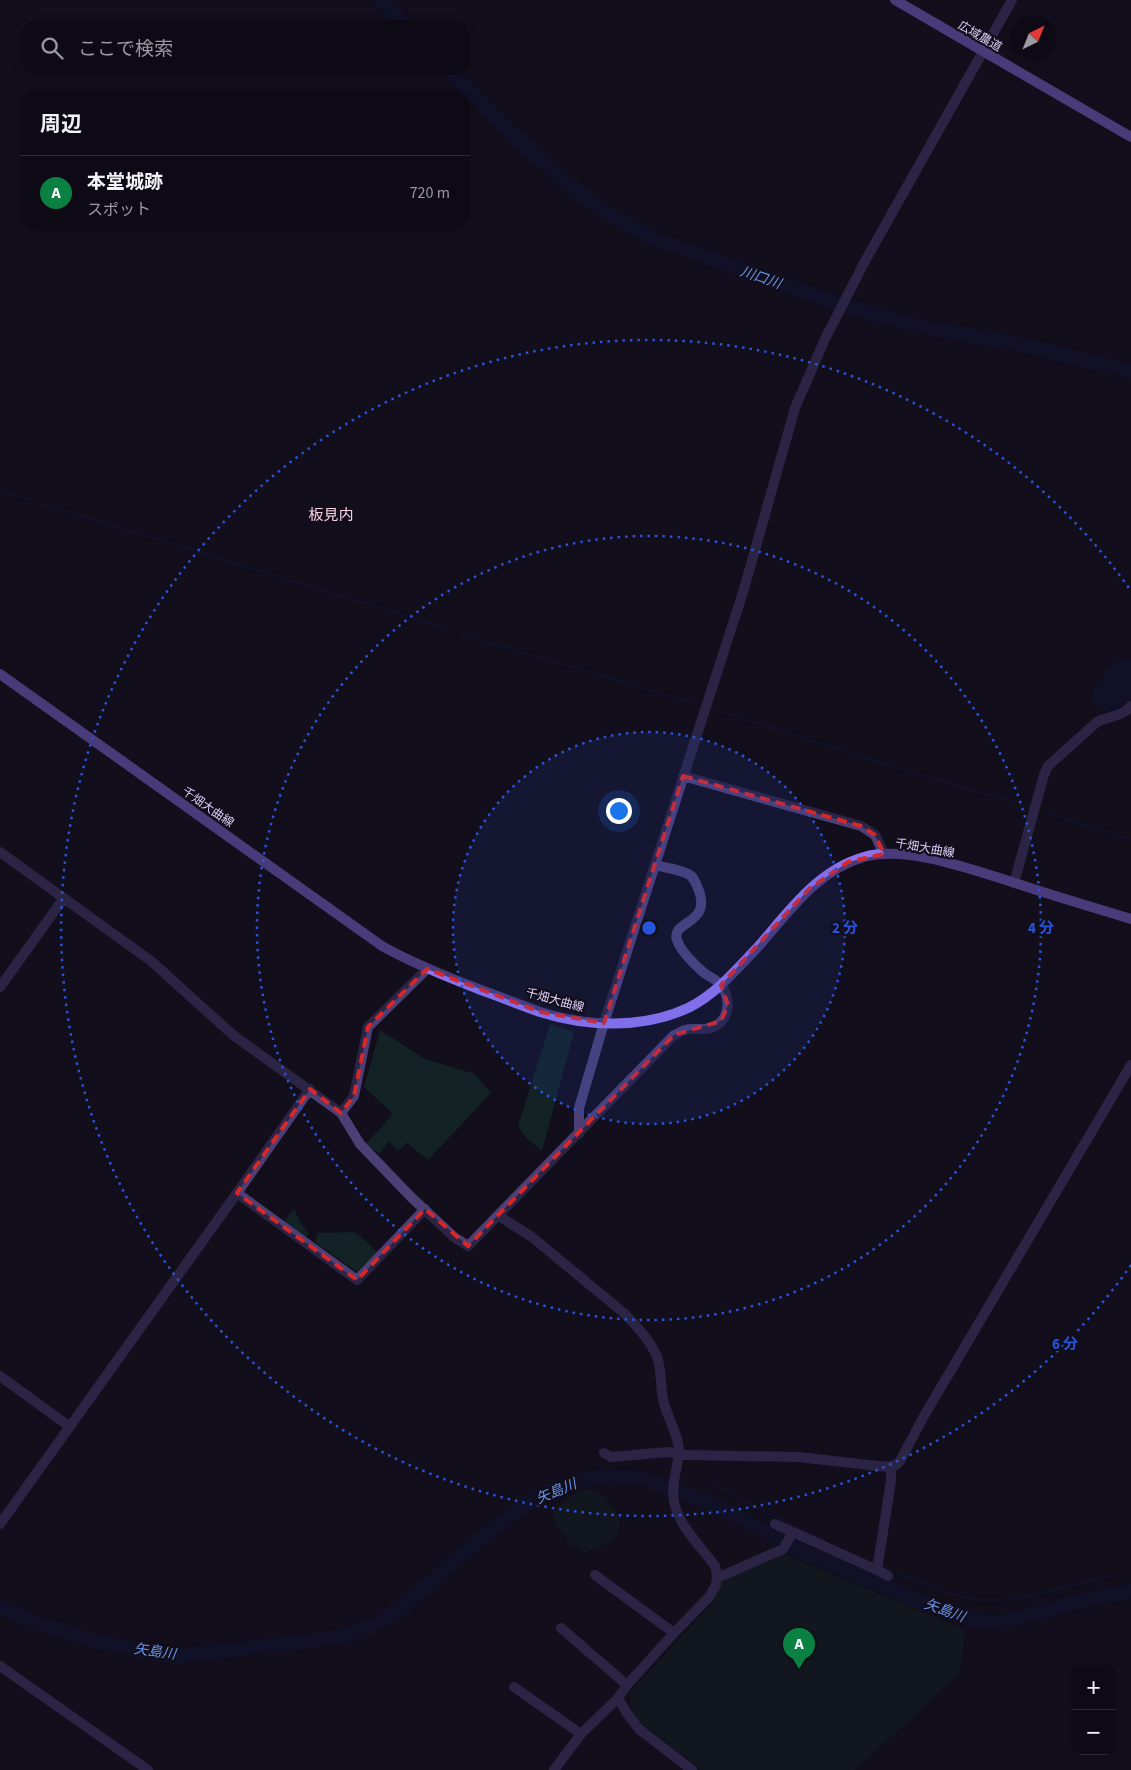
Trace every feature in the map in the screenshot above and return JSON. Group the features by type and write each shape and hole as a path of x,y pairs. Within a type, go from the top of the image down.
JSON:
{"main road":[{"name":"広域農道","path":"894,0 1131,137"},
{"name":"千畑大曲線","path":"0,674 382,946 427,969 541,1012 575,1020 604,1023 642,1021 675,1014 704,998 721,985 797,901 821,879 848,862 863,857 884,854 932,859 979,871 1131,919"}],"street":[{"path":"579,1134 579,1108 604,1023 744,589 795,408 825,339 865,261 1012,0"},
{"path":"1014,883 1048,766 1098,722 1120,715 1131,706"},
{"path":"683,776 861,826 875,835 884,854"},
{"path":"0,852 151,961 233,1035 341,1113 360,1144 412,1198 454,1237 468,1246 674,1035 686,1029 711,1028 721,1022 727,1014 728,1005 721,985 684,953 676,938 681,927 698,914 702,908 702,896 694,879 689,874 654,865"},
{"path":"0,987 64,898"},
{"path":"341,1113 354,1096 368,1027 427,969"},
{"path":"604,1453 611,1457 667,1452 702,1456 798,1458 887,1467 896,1465 1131,1065"},
{"path":"0,1524 238,1194 310,1089"},
{"path":"238,1194 357,1280 425,1210"},
{"path":"499,1216 532,1237 625,1314 637,1327 657,1357 663,1399 679,1453 673,1479 673,1494 680,1520 715,1566 716,1585 709,1597 627,1685 618,1698 581,1734 554,1770"},
{"path":"0,1376 70,1427"},
{"path":"877,1570 892,1481 891,1466"},
{"path":"775,1524 888,1576"},
{"path":"716,1578 786,1547 792,1532"},
{"path":"595,1575 674,1633"},
{"path":"561,1628 627,1685"},
{"path":"0,1666 148,1770"},
{"path":"514,1688 581,1734"},
{"path":"618,1698 639,1729 692,1770"}],"highlighted area":[{"path":"683,776 861,826 875,835 884,854 848,862 809,889 721,985 728,1005 721,1021 674,1035 468,1246 425,1209 357,1280 237,1193 310,1089 341,1113 354,1096 368,1027 427,969 541,1012 604,1023"}],"shaded area":[{"path":"550,1024 574,1032 542,1151 526,1138 518,1126"},
{"path":"380,1030 425,1059 475,1074 491,1093 428,1160 407,1143 398,1151 389,1141 379,1154 366,1144 393,1114 364,1087"},
{"path":"294,1209 303,1227 309,1233 306,1238 284,1221"},
{"path":"353,1232 377,1252 357,1272 315,1242 318,1233"},
{"path":"589,1489 605,1497 620,1518 619,1529 613,1540 596,1549 585,1552 572,1545 554,1523 554,1511 568,1497"},
{"path":"784,1554 965,1630 960,1673 855,1770 702,1770 632,1716 630,1692 710,1606 724,1578"}],"water":[{"path":"1116,659 1131,660 1131,700 1120,712 1110,712 1091,702 1093,691"}],"waterway":[{"name":"川口川","path":"380,0 400,20"},
{"name":"川口川","path":"454,75 469,90"},
{"name":"川口川","path":"470,91 563,180 603,210 652,238 848,307 918,326 1019,344 1131,371"},
{"path":"0,491 31,500"},
{"path":"43,504 449,629"},
{"path":"461,634 696,704"},
{"path":"709,708 1031,808"},
{"path":"1046,812 1131,839"},
{"name":"矢島川","path":"0,1607 40,1624 95,1641 172,1657 341,1637 378,1623 403,1606 472,1546 521,1507 546,1492 568,1484 601,1477 645,1479 709,1502 807,1553 929,1605 976,1621 995,1624 1080,1601 1131,1591"},
{"path":"709,1502 709,1494 714,1482 751,1505 827,1542"},
{"path":"884,1568 952,1594 979,1600 1025,1597 1114,1575"}],"place":[{"name":"本堂城跡","path":"799,1669"}],"district":[{"name":"板見内","path":"331,515"}]}
